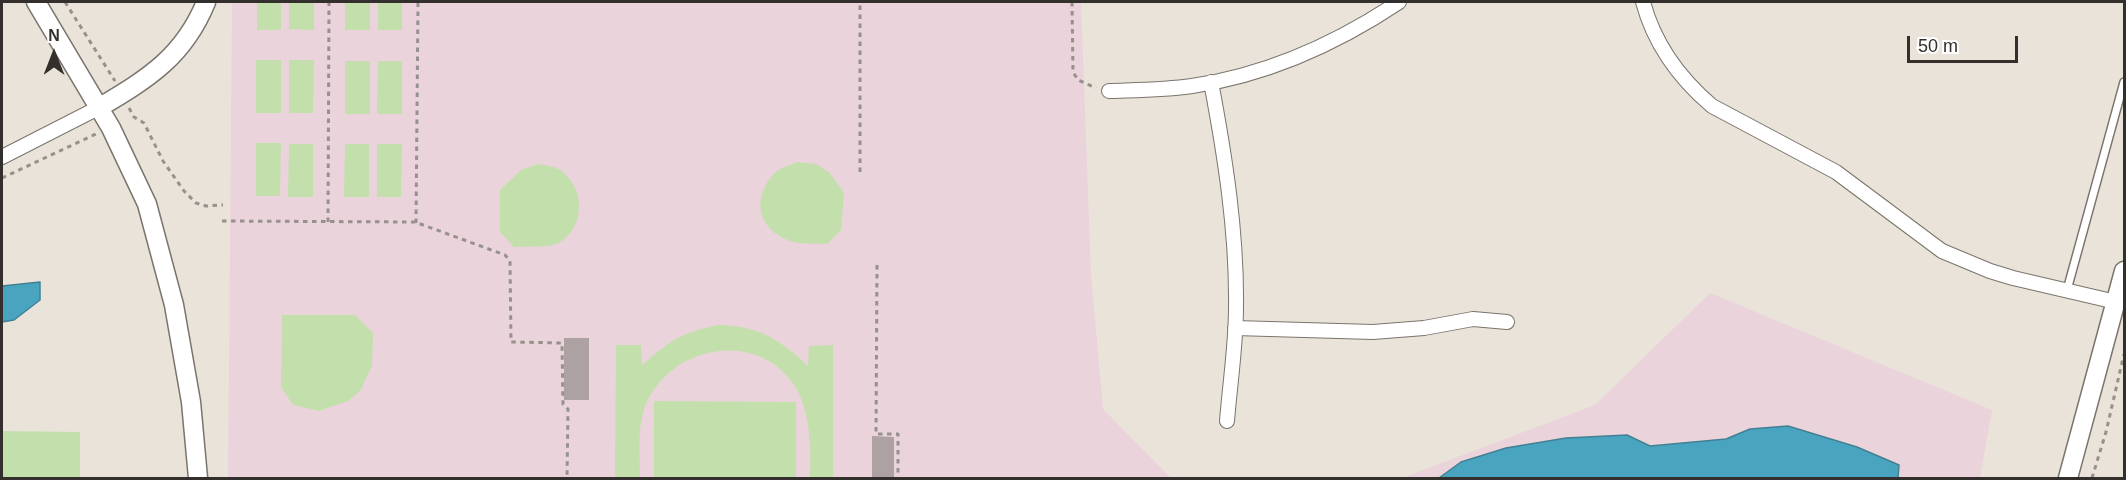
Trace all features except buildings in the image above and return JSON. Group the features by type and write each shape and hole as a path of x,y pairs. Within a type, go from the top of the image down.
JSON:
{"street":[{"path":"36,2 100,107 147,204 174,305 191,402 198,478"},
{"path":"2,157 100,107 158,69 176,52 194,29 207,2"},
{"path":"1109,91 1168,89 1211,82 1266,68 1324,45 1399,2"},
{"path":"1642,2 1654,34 1666,55 1695,92 1712,106 1836,172 1942,251 1990,271 2116,302"},
{"path":"1211,82 1220,128 1232,227 1236,284 1235,328 1227,422"},
{"path":"2068,478 2124,271"},
{"path":"1235,328 1373,332 1424,328 1473,319 1507,322"}],"lane":[{"path":"2067,290 2124,82"}],"path":[{"path":"64,2 123,94 134,117 144,123 163,161 184,191 196,203 206,206 223,205"},
{"path":"328,222 329,2"},
{"path":"416,223 418,2"},
{"path":"860,2 860,172"},
{"path":"1072,2 1073,72 1078,80 1109,91"},
{"path":"2,178 134,117"},
{"path":"222,221 416,223 505,255 510,261 511,342 562,343 563,404 568,409 567,478"},
{"path":"877,265 876,434 898,434 898,478"},
{"path":"2092,478 2106,432 2124,354"}],"shaded area":[{"path":"232,2 1081,2 1091,274 1103,409 1171,478 228,478"},
{"path":"1710,293 1992,410 1980,478 1402,478 1595,405"}],"green space":[{"path":"257,2 281,2 281,30 257,30"},
{"path":"289,2 314,2 314,30 289,29"},
{"path":"345,2 370,2 370,30 345,30"},
{"path":"378,2 402,2 402,30 378,30"},
{"path":"256,60 281,60 281,113 256,113"},
{"path":"289,60 314,60 313,113 289,113"},
{"path":"345,61 370,61 370,114 345,114"},
{"path":"378,61 402,61 402,114 377,114"},
{"path":"256,143 281,143 280,196 256,196"},
{"path":"289,144 313,144 313,197 288,197"},
{"path":"345,144 369,144 369,197 344,197"},
{"path":"377,144 402,144 401,197 377,197"},
{"path":"797,162 816,164 829,172 844,193 841,230 827,244 790,241 770,229 764,220 760,201 768,181 778,170"},
{"path":"538,164 558,169 569,178 578,197 577,219 566,238 556,244 514,247 500,232 500,190 521,170"},
{"path":"282,315 355,315 373,333 372,366 360,391 348,401 319,411 293,405 281,387"},
{"path":"719,325 746,328 768,336 778,341 808,366 809,346 833,345 833,478 810,478 810,442 807,419 794,385 778,367 758,356 736,351 714,352 693,358 673,369 657,386 642,414 640,478 615,478 616,345 641,345 642,365 685,334"},
{"path":"654,401 796,402 796,478 654,478"},
{"path":"2,431 80,432 80,478 2,478"}],"water":[{"path":"40,282 40,300 14,320 2,322 2,286"},
{"path":"1788,426 1857,447 1899,465 1898,478 1439,478 1461,462 1506,448 1566,438 1627,435 1650,446 1726,439 1750,429"}]}
